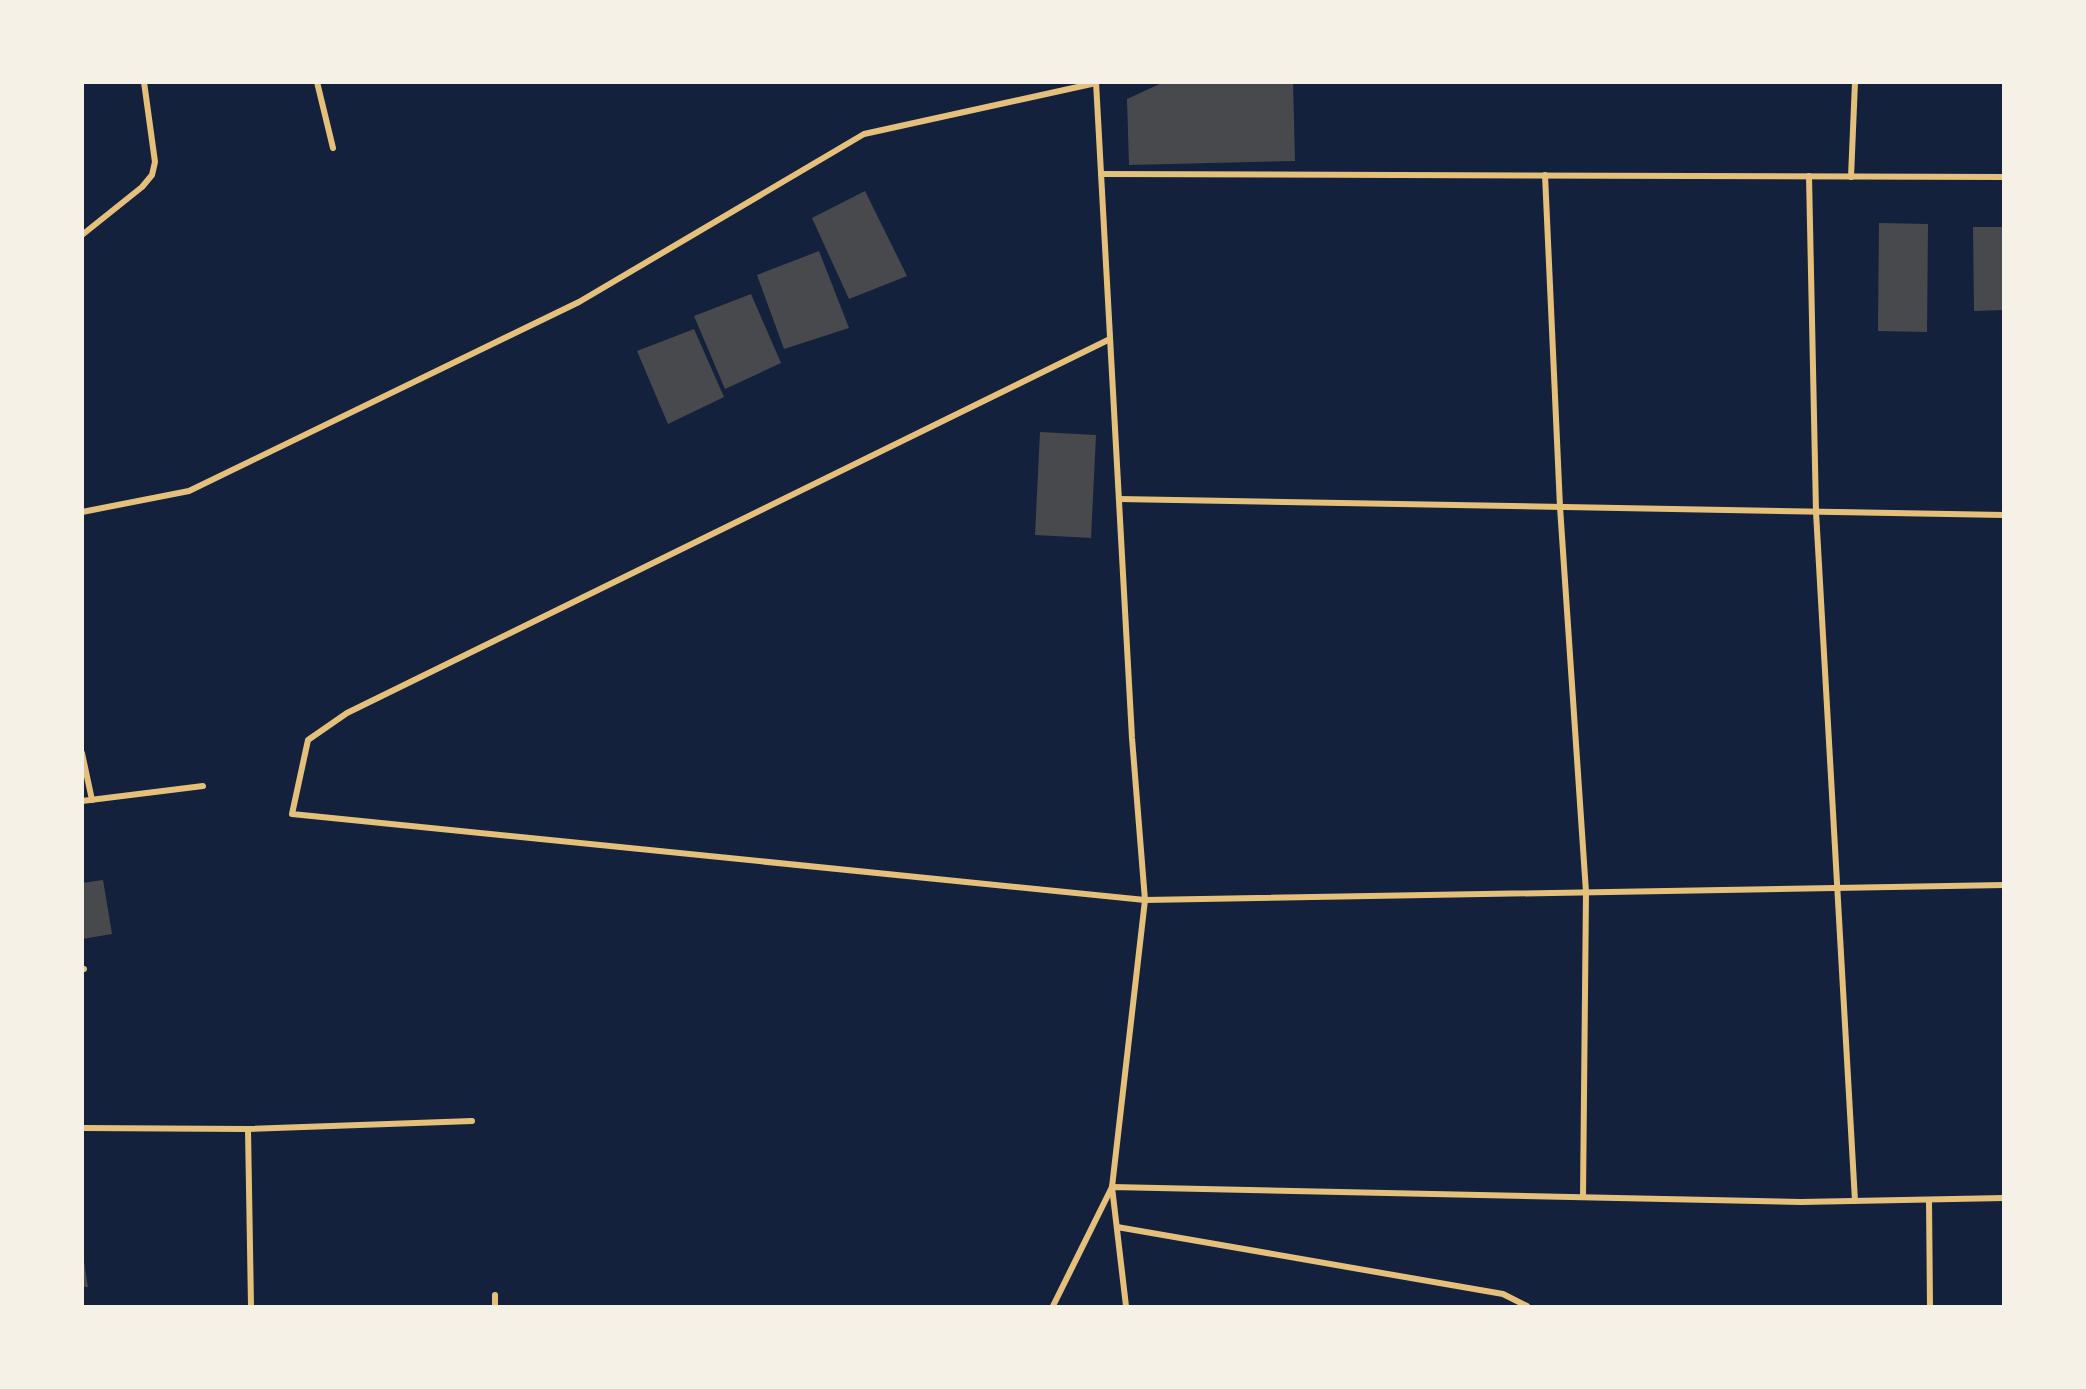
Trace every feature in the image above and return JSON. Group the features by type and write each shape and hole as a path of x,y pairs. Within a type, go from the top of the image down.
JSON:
{"street":[{"path":"82,235 142,187 152,175 155,162 144,82"},
{"path":"317,82 333,148"},
{"path":"1851,177 1855,82"},
{"path":"82,512 189,491 200,486 579,302 864,134 1096,83 1132,738 1145,900 1112,1187 1126,1306"},
{"path":"1101,174 2004,177"},
{"path":"1545,175 1560,507 1586,892 1583,1197"},
{"path":"1809,176 1816,512 1855,1201"},
{"path":"1110,339 347,713 308,740 292,814 1145,900 2004,885"},
{"path":"1119,499 2004,515"},
{"path":"82,753 92,800"},
{"path":"82,801 203,786"},
{"path":"82,1128 248,1129 472,1121"},
{"path":"248,1129 251,1306"},
{"path":"1112,1187 1790,1202 2004,1198"},
{"path":"1053,1306 1112,1187"},
{"path":"1929,1200 1930,1306"},
{"path":"1117,1227 1503,1294 1527,1306"},
{"path":"495,1295 495,1306"}],"building":[{"path":"1164,82 1293,82 1295,161 1129,165 1127,99"},
{"path":"865,191 907,276 849,299 812,218"},
{"path":"1879,223 1928,224 1927,332 1878,331"},
{"path":"1973,227 2004,227 2004,310 1974,311"},
{"path":"819,251 849,328 784,349 757,275"},
{"path":"751,294 781,363 725,389 694,316"},
{"path":"694,329 724,397 668,424 637,351"},
{"path":"1040,432 1096,435 1091,538 1035,535"},
{"path":"103,880 112,934 82,939 82,883"},
{"path":"82,1249 88,1287 82,1287"}]}
